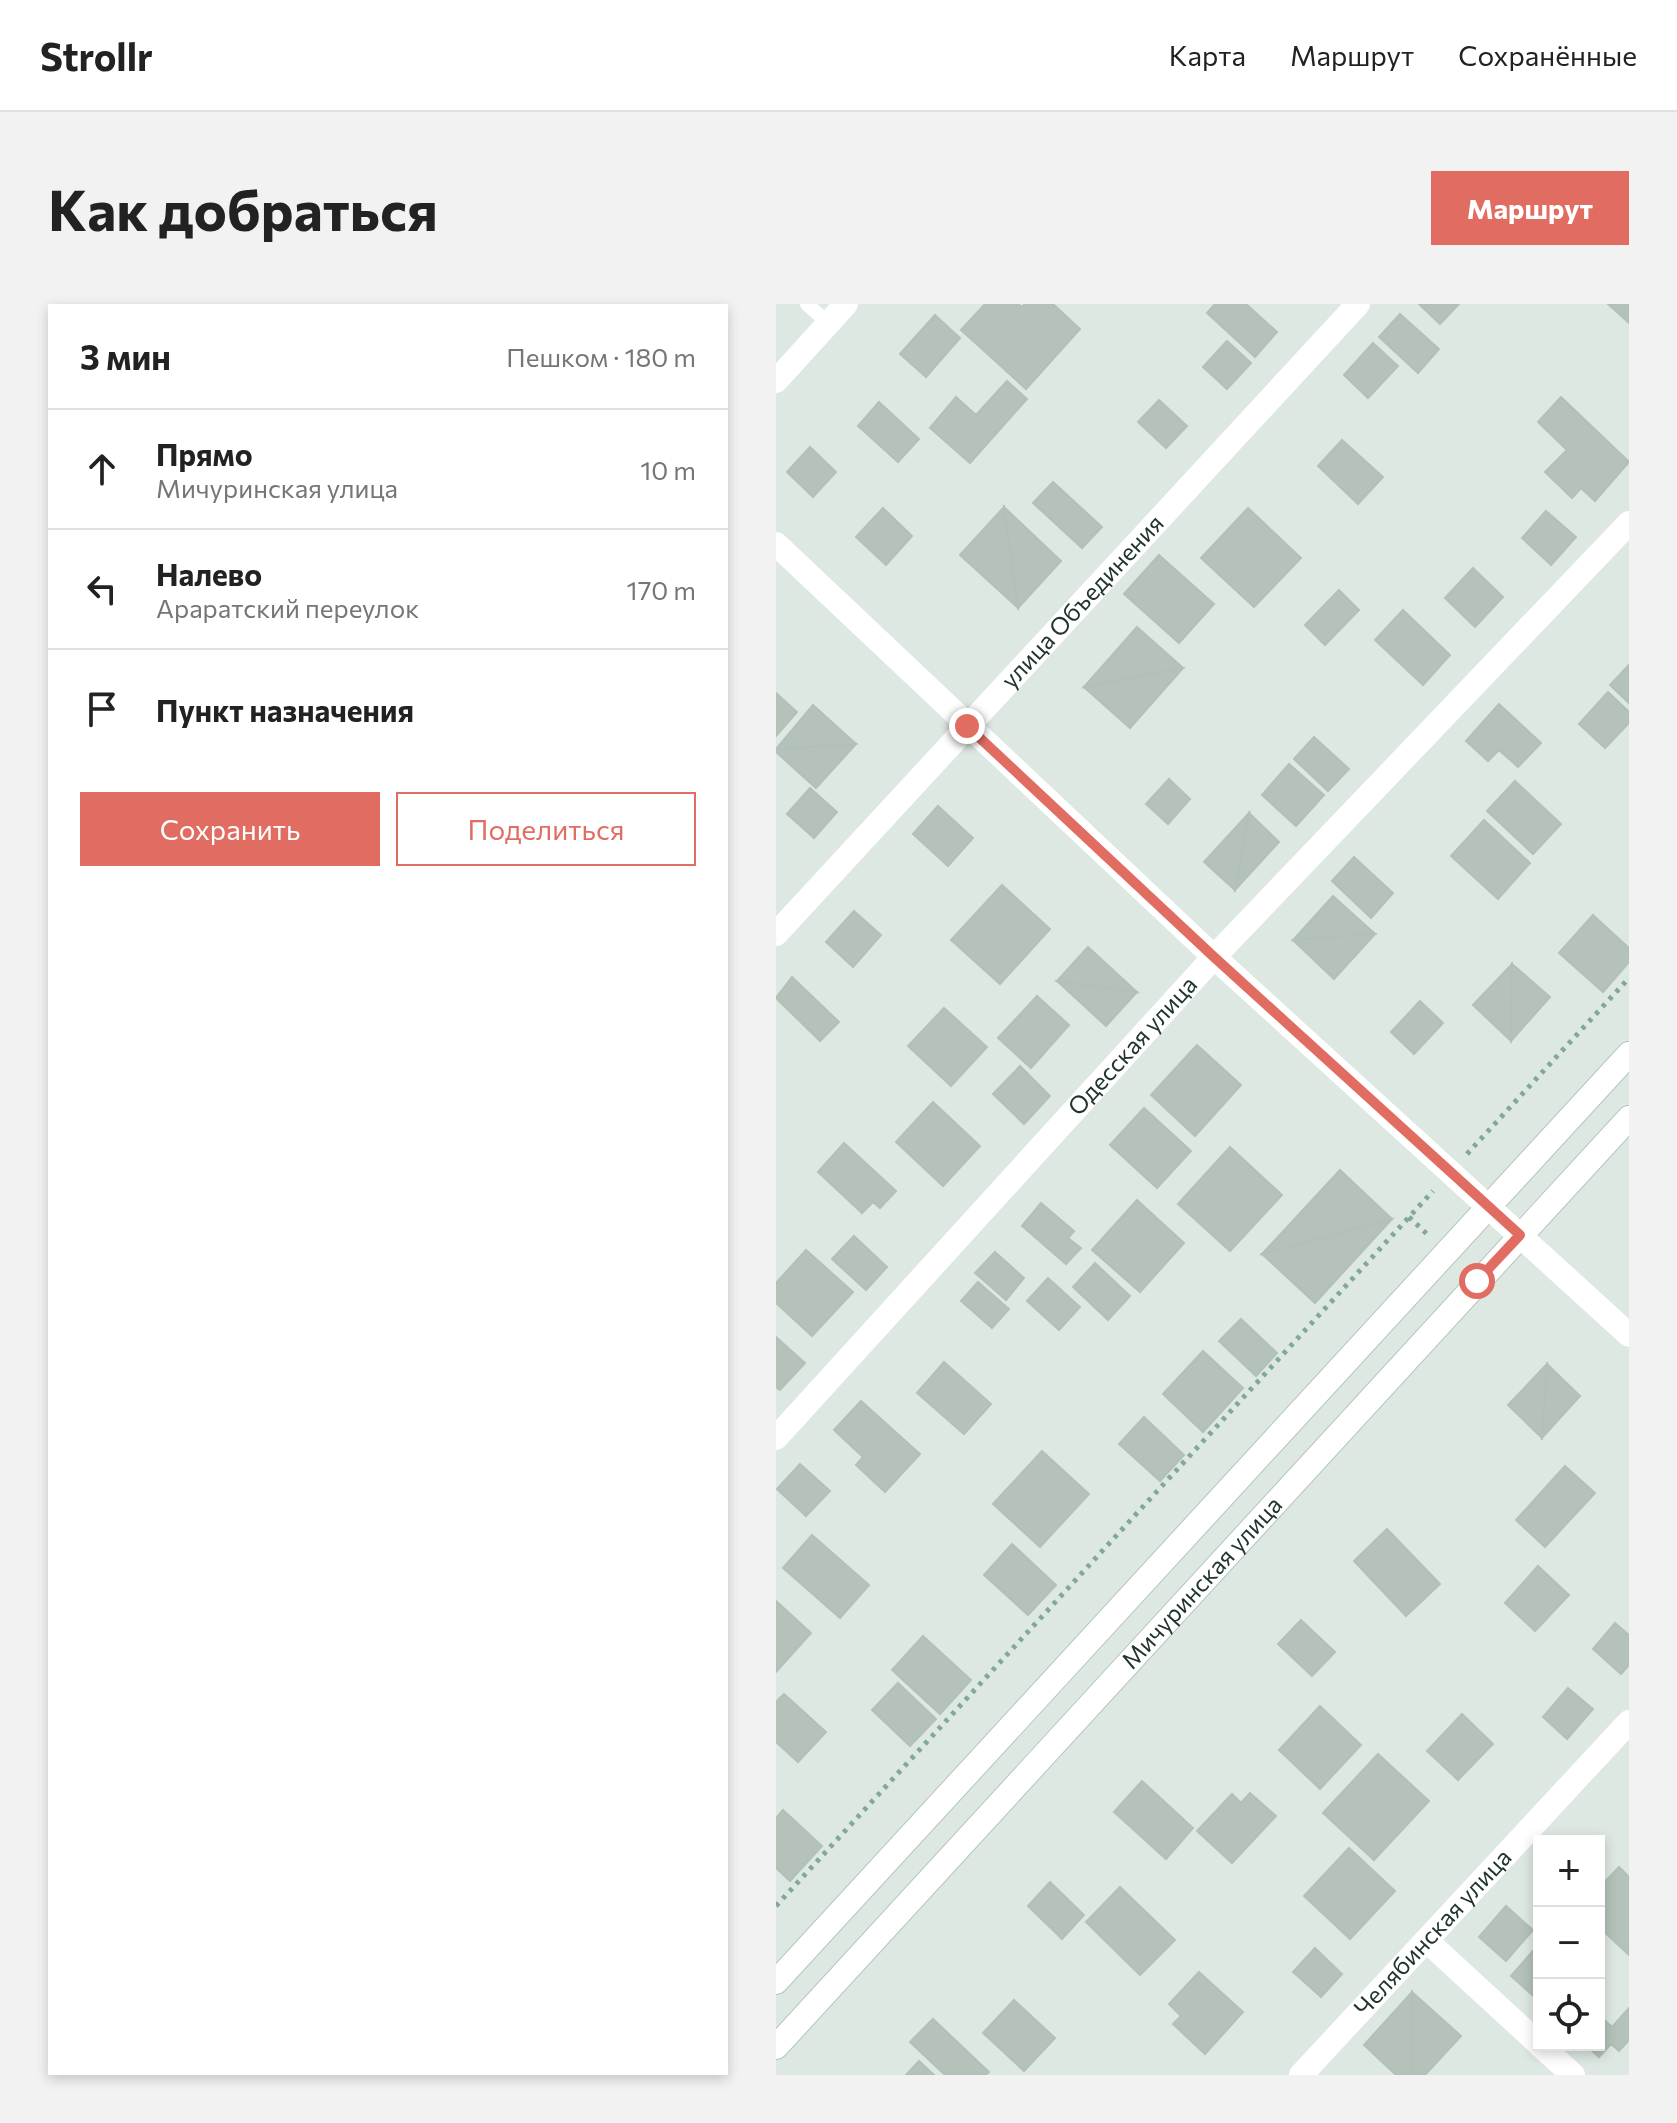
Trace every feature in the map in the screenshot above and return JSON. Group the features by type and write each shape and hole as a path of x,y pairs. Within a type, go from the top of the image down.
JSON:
{"street":[{"path":"776,381 846,304"},
{"name":"улица Объединения","path":"776,934 1358,304"},
{"name":"Одесская улица","path":"776,1438 1214,957 1629,523"},
{"path":"776,544 1214,957 1629,1335"},
{"name":"Мичуринская улица","path":"776,1982 1629,1054"},
{"name":"Мичуринская улица","path":"776,2047 1629,1118"},
{"name":"Челябинская улица","path":"1301,2075 1629,1722"},
{"path":"1427,1941 1533,2038"},
{"path":"1547,2051 1573,2075"}],"lane":[{"path":"807,304 828,323"}],"path":[{"path":"776,1906 1629,978"}],"building":[{"path":"985,304 1018,304 1022,307 1025,304 1053,304 1080,329 1026,389 961,330"},
{"path":"1215,304 1246,304 1277,332 1255,357 1207,313"},
{"path":"1419,304 1459,304 1440,324"},
{"path":"1608,304 1629,304 1629,323"},
{"path":"1400,314 1439,349 1418,373 1379,337"},
{"path":"935,315 960,338 926,377 900,354"},
{"path":"1227,341 1251,363 1227,389 1203,367"},
{"path":"1373,343 1398,366 1368,398 1344,375"},
{"path":"1007,381 1027,399 970,463 930,428 956,397 976,415"},
{"path":"1561,397 1629,462 1595,501 1581,488 1572,498 1545,472 1567,450 1538,422"},
{"path":"1159,400 1187,426 1166,448 1138,422"},
{"path":"879,402 919,439 898,462 858,426"},
{"path":"1342,440 1383,477 1358,504 1318,466"},
{"path":"810,447 836,472 813,497 787,472"},
{"path":"1053,482 1102,527 1082,548 1033,503"},
{"path":"1004,507 1061,561 1018,608"},
{"path":"1004,507 1018,608 960,555"},
{"path":"883,508 912,536 886,565 856,537"},
{"path":"1248,508 1301,558 1254,607 1201,558"},
{"path":"1546,511 1576,537 1551,565 1522,538"},
{"path":"1159,555 1214,604 1179,643 1124,594"},
{"path":"1473,568 1503,597 1475,627 1445,598"},
{"path":"1339,590 1359,610 1325,645 1305,625"},
{"path":"1403,610 1450,655 1423,685 1375,640"},
{"path":"1137,627 1183,668 1084,687"},
{"path":"1629,665 1629,703 1610,685"},
{"path":"1183,668 1130,728 1084,687"},
{"path":"1608,692 1629,712 1629,723 1605,748 1579,724"},
{"path":"776,693 797,712 776,736"},
{"path":"1499,704 1541,743 1518,767 1499,750 1488,761 1466,741"},
{"path":"813,705 856,744 776,749"},
{"path":"1314,737 1349,769 1328,791 1294,759"},
{"path":"856,744 816,788 776,752 776,749"},
{"path":"1289,764 1324,795 1296,826 1262,795"},
{"path":"1169,779 1190,799 1168,824 1146,804"},
{"path":"1515,781 1561,824 1533,854 1487,811"},
{"path":"810,788 837,812 814,838 787,814"},
{"path":"938,806 973,838 948,866 913,834"},
{"path":"1249,813 1235,890 1204,862"},
{"path":"1249,813 1279,842 1235,890"},
{"path":"1484,820 1530,863 1498,899 1451,856"},
{"path":"1354,857 1393,893 1371,918 1332,881"},
{"path":"1002,885 1050,929 1000,984 951,940"},
{"path":"1333,896 1375,934 1293,940"},
{"path":"854,911 881,935 853,967 826,942"},
{"path":"1593,915 1629,948 1629,962 1603,992 1559,953"},
{"path":"1375,934 1334,979 1293,940"},
{"path":"1088,947 1137,992 1057,981"},
{"path":"1512,964 1550,997 1511,1041"},
{"path":"1512,964 1511,1041 1473,1005"},
{"path":"792,977 839,1022 820,1041 776,998"},
{"path":"1057,981 1137,992 1106,1026"},
{"path":"1037,996 1069,1025 1031,1068 998,1038"},
{"path":"1420,1001 1443,1023 1414,1054 1391,1032"},
{"path":"944,1008 987,1047 951,1086 908,1046"},
{"path":"1197,1045 1241,1085 1195,1136 1151,1095"},
{"path":"1020,1066 1050,1096 1024,1124 993,1094"},
{"path":"933,1102 980,1146 943,1186 896,1142"},
{"path":"1144,1108 1191,1151 1157,1188 1110,1145"},
{"path":"844,1143 896,1191 880,1208 873,1202 862,1213 818,1172"},
{"path":"1230,1147 1282,1195 1230,1251 1178,1204"},
{"path":"1340,1170 1392,1219 1262,1254"},
{"path":"1137,1200 1184,1243 1140,1292 1092,1250"},
{"path":"1041,1203 1074,1231 1068,1238 1081,1248 1066,1264 1022,1226"},
{"path":"1392,1219 1315,1303 1262,1254"},
{"path":"854,1236 887,1267 866,1290 832,1259"},
{"path":"806,1250 853,1292 812,1336 776,1303 776,1283"},
{"path":"995,1252 1024,1278 1006,1300 975,1273"},
{"path":"1095,1263 1130,1296 1108,1320 1073,1287"},
{"path":"1048,1278 1080,1307 1059,1330 1027,1301"},
{"path":"978,1282 1009,1309 992,1328 961,1301"},
{"path":"1241,1319 1277,1353 1256,1376 1219,1341"},
{"path":"776,1337 805,1363 780,1390 776,1387"},
{"path":"1203,1351 1243,1388 1203,1432 1163,1394"},
{"path":"944,1362 991,1404 964,1434 917,1393"},
{"path":"1547,1364 1580,1396 1542,1438"},
{"path":"1547,1364 1542,1438 1508,1405"},
{"path":"861,1401 920,1454 885,1492 856,1465 863,1457 834,1430"},
{"path":"1144,1417 1184,1455 1160,1481 1119,1444"},
{"path":"1042,1451 1089,1494 1040,1547 993,1504"},
{"path":"800,1464 830,1491 806,1516 777,1489"},
{"path":"1565,1466 1595,1493 1545,1547 1516,1520"},
{"path":"1387,1529 1440,1584 1406,1616 1354,1561"},
{"path":"812,1535 869,1585 840,1618 783,1568"},
{"path":"1012,1544 1056,1585 1028,1615 984,1575"},
{"path":"1538,1566 1569,1595 1535,1631 1505,1603"},
{"path":"776,1601 811,1633 776,1672"},
{"path":"1301,1620 1335,1652 1312,1676 1278,1644"},
{"path":"1615,1623 1629,1635 1629,1665 1621,1674 1593,1649"},
{"path":"923,1636 971,1680 940,1714 892,1670"},
{"path":"898,1683 936,1719 910,1746 872,1710"},
{"path":"1568,1688 1593,1709 1567,1739 1543,1717"},
{"path":"784,1694 826,1732 798,1762 776,1742 776,1702"},
{"path":"1320,1706 1361,1745 1320,1789 1279,1750"},
{"path":"1462,1714 1493,1744 1458,1780 1427,1751"},
{"path":"1378,1754 1429,1801 1374,1860 1323,1813"},
{"path":"1142,1781 1193,1828 1166,1859 1114,1812"},
{"path":"1250,1793 1276,1816 1232,1863 1197,1831 1232,1794 1241,1803"},
{"path":"783,1810 822,1846 790,1881 776,1868 776,1818"},
{"path":"1349,1848 1395,1891 1350,1939 1304,1896"},
{"path":"1619,1867 1629,1877 1629,1955 1605,1933 1605,1882"},
{"path":"1050,1882 1084,1915 1062,1939 1028,1906"},
{"path":"1120,1887 1175,1940 1140,1975 1086,1922"},
{"path":"1506,1906 1533,1930 1506,1961 1479,1937"},
{"path":"1315,1948 1342,1974 1321,1997 1293,1972"},
{"path":"1533,1951 1533,1996 1511,1976"},
{"path":"1199,1972 1243,2012 1205,2054 1173,2024 1181,2016 1169,2004"},
{"path":"1412,1992 1412,2075 1396,2075 1364,2045"},
{"path":"1412,1992 1461,2036 1425,2075 1412,2075"},
{"path":"1014,2000 1055,2038 1024,2071 983,2033"},
{"path":"1629,2008 1629,2040 1619,2051 1611,2044 1605,2050 1605,2021 1612,2027"},
{"path":"933,2019 989,2072 986,2075 945,2075 910,2042"},
{"path":"919,2061 934,2075 906,2075"}],"route":[{"path":"967,726 1214,957 1520,1235 1477,1281"}]}
